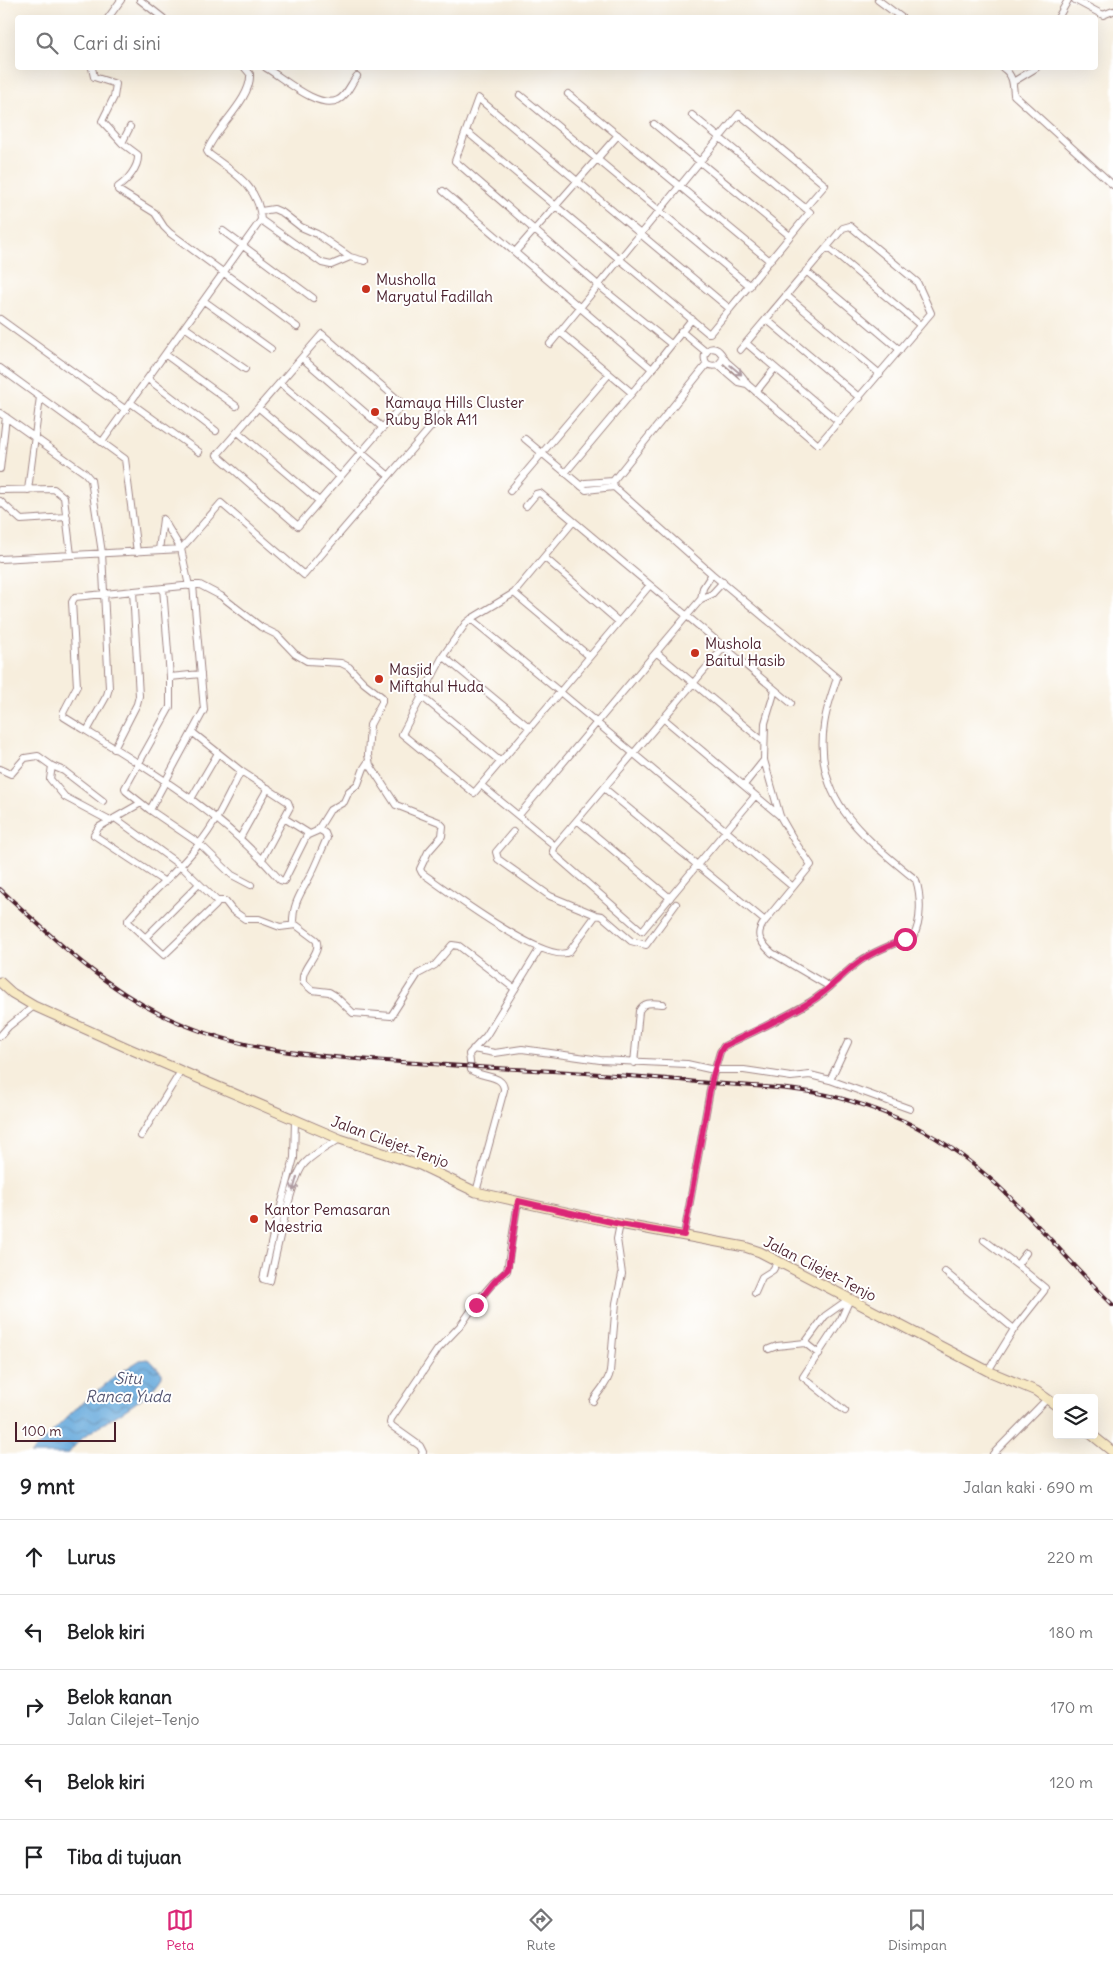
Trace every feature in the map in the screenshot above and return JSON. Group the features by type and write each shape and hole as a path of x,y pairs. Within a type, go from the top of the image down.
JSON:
{"main road":[{"name":"Jalan Cilejet–Tenjo","path":"0,982 12,993 34,1006 181,1071 340,1139 420,1165 476,1192 620,1224 745,1247 760,1252 988,1371 1031,1388 1053,1403"},
{"path":"1097,1439 1113,1452"}],"street":[{"path":"110,15 121,0"},
{"path":"140,0 159,15"},
{"path":"878,0 898,15"},
{"path":"1060,15 1068,0"},
{"path":"1075,0 1103,15 1113,12"},
{"path":"92,70 94,77 97,79 116,84 114,98 102,121 122,143 139,157 138,163 125,182 118,187 118,190 155,213 170,233 297,327"},
{"path":"102,442 262,220 256,195 247,183 208,154 207,150 249,84 249,70"},
{"path":"269,70 313,98 331,102 343,96 357,76"},
{"path":"1006,70 1009,72 1013,82 1014,95 1113,185"},
{"path":"1013,82 1033,70"},
{"path":"568,94 770,261"},
{"path":"520,95 750,286"},
{"path":"671,344 598,285 455,161 478,98 730,309"},
{"path":"550,344 739,114 825,184 805,208"},
{"path":"466,131 710,333 810,212 692,115"},
{"path":"654,124 790,236"},
{"path":"122,143 130,127"},
{"path":"515,252 618,135"},
{"path":"443,191 652,369"},
{"path":"261,211 274,209 283,213 301,227 316,234 350,257 365,262"},
{"path":"262,220 322,263 329,265 350,257"},
{"path":"723,359 718,366 712,367 706,364 704,358 706,352 711,348 717,349 722,353 723,359 744,377 747,384 817,444 823,442 931,313 917,282 850,226 843,228 740,350"},
{"path":"223,231 312,298"},
{"path":"827,247 920,325"},
{"path":"806,271 900,350"},
{"path":"786,295 880,374"},
{"path":"204,301 271,349"},
{"path":"0,319 126,410"},
{"path":"565,473 692,319"},
{"path":"766,319 860,398"},
{"path":"186,328 244,370"},
{"path":"682,331 706,352"},
{"path":"560,332 632,393"},
{"path":"322,334 403,404 298,526 217,455 280,383 322,334"},
{"path":"746,343 839,422"},
{"path":"166,355 236,406"},
{"path":"302,358 383,428"},
{"path":"525,439 586,490 613,484 706,364"},
{"path":"718,366 738,382 747,384"},
{"path":"0,368 125,459 137,552"},
{"path":"756,392 775,368"},
{"path":"510,491 609,374"},
{"path":"148,379 216,431"},
{"path":"280,383 389,476"},
{"path":"28,490 40,397"},
{"path":"131,403 200,452"},
{"path":"259,408 340,477"},
{"path":"0,559 181,549 222,503 304,574 442,414"},
{"path":"3,415 89,476 91,480 102,553 109,688 87,732"},
{"path":"0,469 3,415"},
{"path":"238,432 319,501"},
{"path":"613,484 712,574 837,678 825,718 822,745 825,772 833,794 849,820 916,880 919,889 918,918 916,931 912,936 871,954 811,1002 772,1024 724,1046 714,1070 684,1235"},
{"path":"0,490 58,491 64,498 71,555"},
{"path":"526,506 540,492 573,522 791,703"},
{"path":"0,501 21,520 67,517"},
{"path":"150,810 204,710 191,585 181,549 163,519 159,550"},
{"path":"573,522 514,593 466,623 443,656 402,734 471,793 477,792 650,585"},
{"path":"544,557 619,622"},
{"path":"701,599 703,588 712,574"},
{"path":"519,815 657,653 686,616 701,599 712,594 723,582"},
{"path":"191,585 200,585 222,596 261,627 277,635 295,654 307,661 346,665 382,697 382,702 370,725 368,762 358,784 349,791 343,803 330,810 315,833 308,835 284,880 280,880 240,838 192,799 63,715 77,686 72,602 75,597 191,585"},
{"path":"164,588 170,677 170,707 126,788 128,794 200,844 232,875 251,885"},
{"path":"114,749 137,704 139,696 133,591"},
{"path":"514,593 589,656"},
{"path":"472,619 793,887"},
{"path":"724,647 555,846 553,851 555,855 641,930 644,930 756,796"},
{"path":"657,653 763,741"},
{"path":"443,656 530,728"},
{"path":"170,677 201,674"},
{"path":"775,690 765,723 763,741 764,760 780,816 794,842 811,865 759,929 759,936 772,953 830,987"},
{"path":"421,696 502,762"},
{"path":"663,718 780,816"},
{"path":"192,732 241,770 290,804 262,859"},
{"path":"192,799 218,753"},
{"path":"0,769 11,774 22,760 38,756 52,766 64,771 103,801"},
{"path":"744,785 764,760"},
{"path":"368,762 394,803 400,808 439,822 443,826 443,834 428,852 420,868 422,873 490,921 540,948 567,954 596,915"},
{"path":"52,766 50,779 65,797 112,820 181,866 217,901 225,901 235,913 249,920 260,919 280,927 292,925 300,927 318,942 302,975 305,985 312,990 334,994 353,1013 391,1016 418,974 435,965 452,945 459,946 515,989"},
{"path":"217,901 216,905 165,955 162,955 128,922 200,844 217,818 241,770"},
{"path":"482,786 555,846"},
{"path":"240,838 268,788"},
{"path":"604,788 765,922"},
{"path":"141,803 94,833 95,837 165,882"},
{"path":"284,818 306,831 308,835"},
{"path":"578,820 670,898"},
{"path":"292,925 292,915 298,896 310,877 327,838 325,833 318,829"},
{"path":"514,832 496,852 498,859 550,896 602,916 631,941 646,945 676,904"},
{"path":"145,938 200,884"},
{"path":"476,1192 504,1086 500,1080 476,1074 471,1070 469,1056 486,1036 540,948"},
{"path":"634,1063 639,1011 642,1006 648,1003 663,1004"},
{"path":"0,1036 34,1006"},
{"path":"830,1080 848,1042"},
{"path":"473,1049 495,1053 522,1049 600,1060 687,1064 714,1070 744,1070 791,1077 810,1076 830,1080 910,1109"},
{"path":"141,1136 181,1071"},
{"path":"266,1280 294,1158 295,1120"},
{"path":"272,1255 298,1172 305,1163 340,1139"},
{"path":"294,1158 305,1163"},
{"path":"422,1454 424,1452 420,1446 392,1426 391,1420 438,1349 461,1325 494,1282 507,1272 518,1201"},
{"path":"593,1401 607,1382 610,1372 616,1303 622,1274 617,1239 620,1224"},
{"path":"984,1240 1045,1288 1014,1329 988,1371"},
{"path":"1017,1265 1026,1253"},
{"path":"755,1293 762,1277 773,1270 778,1261"},
{"path":"945,1272 1014,1329"},
{"path":"805,1343 825,1316 850,1298"},
{"path":"845,1411 804,1379 804,1375 841,1319 850,1298"},
{"path":"769,1349 776,1346 805,1343 819,1354"},
{"path":"993,1454 1047,1399"}],"water":[{"name":"Situ Ranca Yuda","path":"147,1359 162,1373 162,1376 155,1386 137,1402 82,1439 68,1454 30,1454 73,1411 118,1374 140,1360"}],"railway":[{"path":"0,889 76,958 118,989 162,1015 224,1039 287,1052 351,1059 627,1076 790,1089 829,1095 880,1111 936,1138 965,1158 1016,1204 1113,1305"}],"place":[{"name":"Musholla Maryatul Fadillah","path":"366,289"},
{"name":"Kamaya Hills Cluster Ruby Blok A11","path":"375,412"},
{"name":"Mushola Baitul Hasib","path":"695,653"},
{"name":"Masjid Miftahul Huda","path":"379,679"},
{"name":"Kantor Pemasaran Maestria","path":"254,1219"}],"route":[{"path":"476,1305 494,1282 507,1272 518,1201 620,1224 684,1235 712,1079 720,1052 724,1046 772,1024 811,1002 859,962 871,954 905,939"}]}
